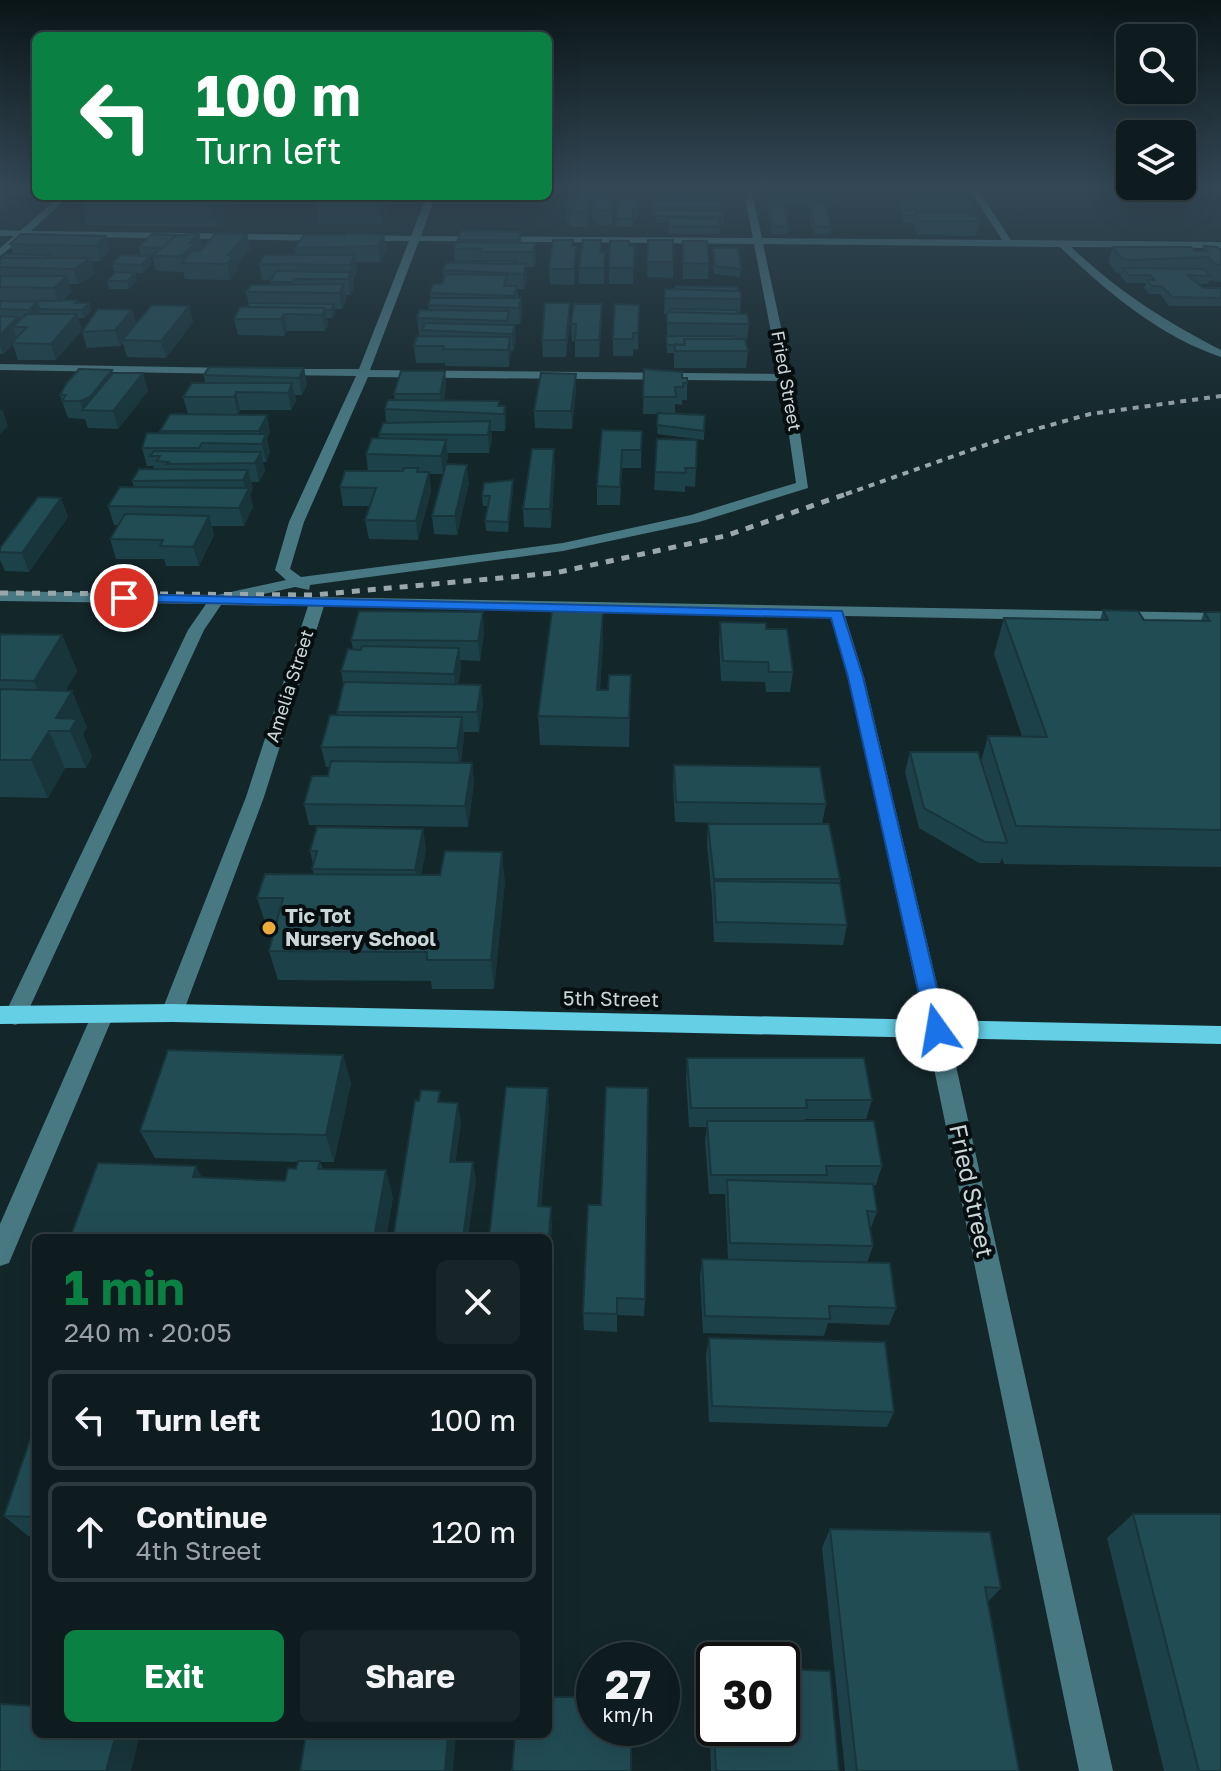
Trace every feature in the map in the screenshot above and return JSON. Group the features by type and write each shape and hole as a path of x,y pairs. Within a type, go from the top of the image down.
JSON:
{"main road":[{"name":"5th Street","path":"7,1015 172,1013 1221,1035"}],"street":[{"name":"Amelia Street","path":"172,1013 255,797 317,603 282,570 285,546 314,489 364,374 404,267"},
{"name":"Fried Street","path":"298,582 563,547 694,519 803,485 765,267"},
{"path":"1087,267 1149,316 1221,354"},
{"path":"0,367 253,372"},
{"path":"269,372 786,378"},
{"path":"7,1015 196,630 217,600 298,582"},
{"path":"0,596 837,614 1221,618"},
{"name":"Fried Street","path":"837,614 856,677 937,1030 1096,1771"},
{"path":"0,1254 103,1014"}],"building":[{"path":"0,267 77,267 73,269"},
{"path":"444,267 525,267 523,274 443,270"},
{"path":"549,267 574,267 574,269"},
{"path":"1123,268 1204,269 1211,276 1188,275 1203,288 1221,288 1221,298 1172,297 1162,286 1152,286 1147,280 1155,280 1150,275 1129,275"},
{"path":"276,271 351,272 348,279 270,282"},
{"path":"115,272 135,273 127,281 107,281"},
{"path":"446,274 507,275 504,286 517,286 514,296 430,293 433,284 442,284"},
{"path":"0,276 67,276 54,288 0,287"},
{"path":"344,284 339,293 246,292 251,285"},
{"path":"675,286 737,287 738,291 675,289"},
{"path":"665,289 740,291 741,299 665,298"},
{"path":"431,298 521,298 519,308 428,305"},
{"path":"78,300 75,303 89,303 82,310 39,309 37,302 19,302"},
{"path":"0,301 37,302 29,310 0,309"},
{"path":"249,303 334,304 331,310 325,310 247,307"},
{"path":"545,303 570,303 566,340 542,340"},
{"path":"574,304 602,304 599,340 575,340 576,324 571,324"},
{"path":"615,304 639,305 638,333 633,333 633,339 613,339"},
{"path":"152,305 189,306 161,341 122,340"},
{"path":"240,307 325,308 322,315 284,314 281,319 234,319"},
{"path":"98,309 132,310 115,330 82,332"},
{"path":"670,309 737,310 738,314 670,312"},
{"path":"420,310 509,311 507,321 417,318"},
{"path":"667,312 747,314 749,324 667,323"},
{"path":"26,314 77,314 51,344 12,343 27,327 13,327"},
{"path":"0,316 18,317 0,335"},
{"path":"425,323 515,325 512,334 422,330"},
{"path":"417,336 510,337 508,350 414,346"},
{"path":"666,336 733,336 734,339 684,339 684,345 667,345"},
{"path":"684,339 745,339 748,351 675,351 675,344 685,345"},
{"path":"209,367 304,368 299,378 204,375"},
{"path":"79,369 112,370 90,397 80,401 62,401 66,395 60,395"},
{"path":"644,369 682,372 682,378 687,378 687,383 683,383 683,387 675,387 676,397 643,397"},
{"path":"401,371 445,371 440,394 394,394"},
{"path":"113,373 143,373 113,411 82,410"},
{"path":"541,373 576,374 571,411 534,411"},
{"path":"192,383 292,383 288,393 236,392 234,397 183,397"},
{"path":"388,400 499,401 498,406 505,406 504,414 385,409"},
{"path":"658,413 705,415 704,431 657,425"},
{"path":"170,414 267,415 259,431 160,431"},
{"path":"490,421 488,435 379,434 383,423"},
{"path":"602,430 642,431 641,450 622,450 620,487 597,486"},
{"path":"147,433 266,434 262,444 202,443 199,448 142,448"},
{"path":"372,438 446,440 441,456 366,454"},
{"path":"657,439 697,440 696,468 685,468 686,473 655,472"},
{"path":"532,449 554,449 550,509 523,509"},
{"path":"154,451 261,452 255,463 167,464 169,462 157,461 160,456 150,456"},
{"path":"446,464 467,465 455,516 432,516"},
{"path":"404,468 429,472 416,521 365,520 376,488 340,487 345,471 403,471"},
{"path":"139,469 248,470 243,480 132,481"},
{"path":"513,480 508,522 485,521 490,496 482,496 484,483"},
{"path":"120,487 249,488 239,508 108,506"},
{"path":"38,497 61,498 22,553 0,552 0,548"},
{"path":"125,514 209,516 193,547 160,546 163,540 110,539"},
{"path":"1103,610 1138,611 1144,620 1210,621 1204,612 1221,612 1221,830 1016,826 988,736 1047,737 1004,618 1108,620"},
{"path":"359,611 483,612 478,641 351,640"},
{"path":"552,611 603,612 597,690 608,690 609,675 631,675 629,718 538,716"},
{"path":"720,622 766,623 766,629 787,629 793,672 769,672 768,662 723,661"},
{"path":"0,634 62,635 34,681 0,680"},
{"path":"362,646 459,648 454,674 341,671 348,649 361,650"},
{"path":"344,682 481,685 477,712 337,712"},
{"path":"0,689 72,691 56,718 77,719 70,731 49,731 31,760 0,760"},
{"path":"330,715 462,717 457,748 321,747"},
{"path":"910,752 978,752 1007,843 985,842 924,808"},
{"path":"331,761 472,763 465,806 304,804 312,776 328,776"},
{"path":"674,765 820,767 826,804 676,802"},
{"path":"708,824 829,824 840,879 714,879"},
{"path":"317,827 423,829 415,870 312,869 317,851 310,851"},
{"path":"445,851 502,852 491,960 427,960 427,952 269,951 283,898 257,898 265,874 440,875"},
{"path":"714,881 840,883 847,925 716,922"},
{"path":"168,1050 343,1055 326,1135 140,1131"},
{"path":"687,1058 864,1058 872,1100 806,1100 807,1108 691,1108"},
{"path":"506,1087 548,1088 538,1206 551,1207 549,1234 489,1234"},
{"path":"606,1087 648,1088 645,1299 617,1298 617,1314 583,1313 588,1205 601,1205"},
{"path":"421,1090 440,1091 438,1102 458,1103 450,1162 473,1162 464,1234 394,1234 415,1100 419,1101"},
{"path":"707,1121 874,1121 882,1166 826,1166 827,1175 711,1175"},
{"path":"298,1161 320,1161 318,1169 386,1170 375,1234 71,1234 98,1163 196,1166 193,1177 285,1181 288,1168 296,1169"},
{"path":"727,1180 873,1184 877,1212 867,1211 873,1246 730,1243"},
{"path":"702,1259 890,1263 896,1308 829,1306 830,1319 705,1316"},
{"path":"709,1338 885,1342 894,1412 712,1406"},
{"path":"32,1434 32,1517 4,1516"},
{"path":"1133,1514 1221,1514 1221,1771 1199,1771"},
{"path":"830,1529 990,1532 1001,1588 985,1587 1019,1771 857,1771"},
{"path":"800,1670 830,1671 839,1771 716,1771 715,1746 800,1746"},
{"path":"552,1697 576,1697 576,1746 631,1746 631,1771 512,1771 515,1738 552,1738"},
{"path":"0,1704 32,1706 32,1738 115,1738 106,1771 0,1771"},
{"path":"305,1738 448,1738 445,1771 300,1771"}],"railway":[{"path":"846,494 1011,436 1090,414 1221,396"},
{"path":"0,593 313,595 555,573 725,536 852,492"}],"place":[{"name":"Tic Tot Nursery School","path":"269,928"}],"route":[{"path":"124,598 837,614 856,677 937,1030"}]}
